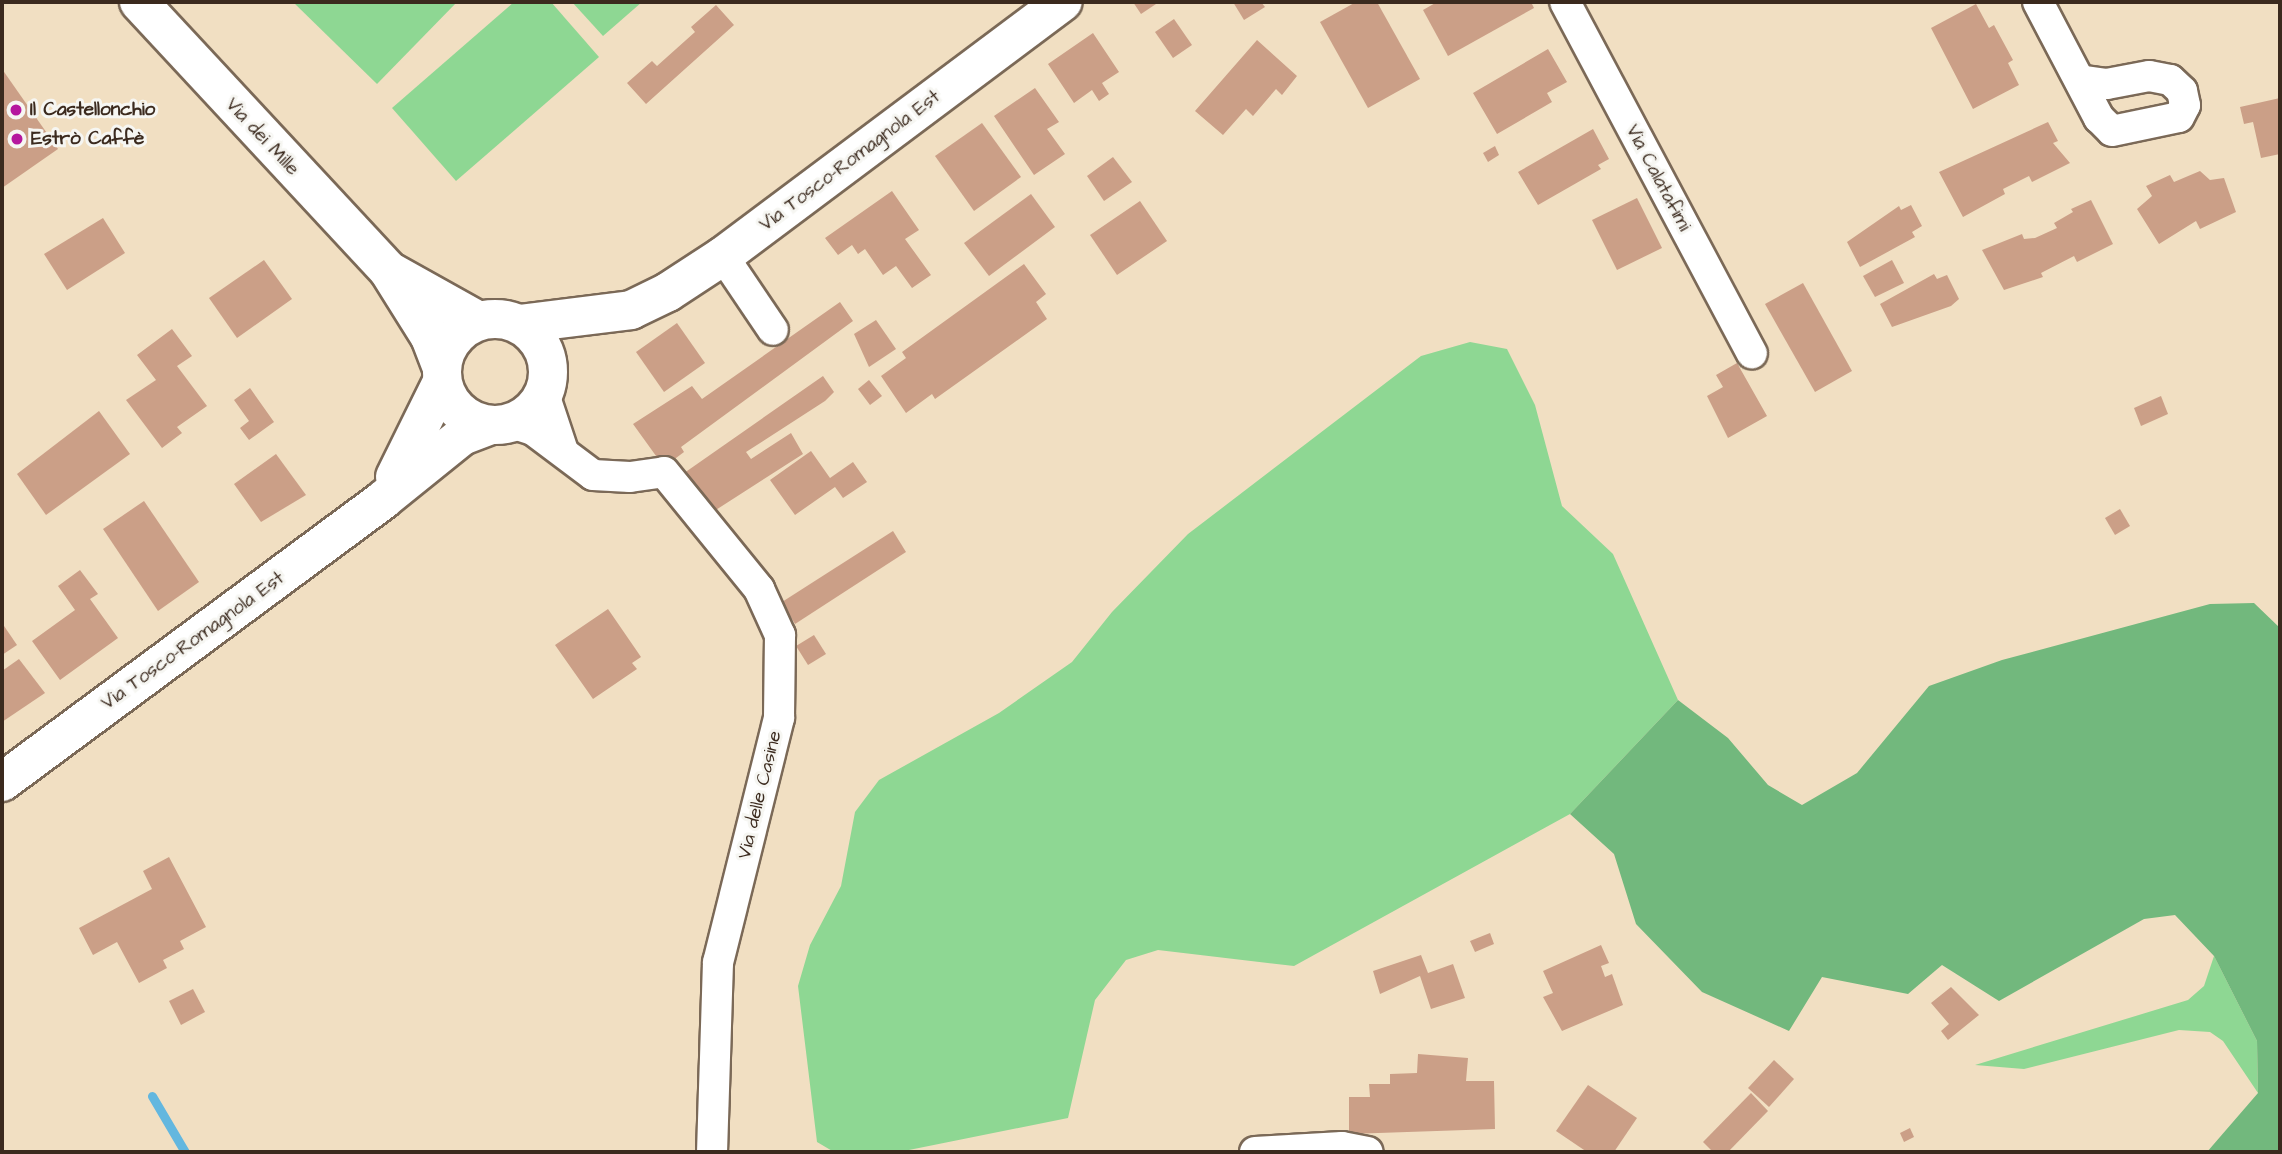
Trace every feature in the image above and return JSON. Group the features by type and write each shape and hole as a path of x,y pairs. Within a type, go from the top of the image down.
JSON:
{"main road":[{"name":"Via dei Mille","path":"139,2 388,270 430,337 442,375"},
{"name":"Via Tosco-Romagnola Est","path":"2,782 384,499 462,436 530,413 574,346 723,256 1062,2"},
{"name":"Via dei Mille","path":"388,270 479,321"},
{"name":"Via Tosco-Romagnola Est","path":"384,499 442,375 450,343 479,321 506,320 519,324 631,310"},
{"path":"519,324 544,350 546,388"},
{"path":"442,375 462,414 501,424"}],"street":[{"name":"Via Calatafimi","path":"1565,2 1752,353"},
{"path":"2038,2 2080,80"},
{"path":"723,256 773,330"},
{"path":"546,388 563,451"},
{"path":"501,424 533,430 563,451"},
{"name":"Via delle Casine","path":"563,451 593,475 631,477 664,472 759,589 780,635 779,718 718,961 712,1152"},
{"path":"1255,1152 1342,1147 1368,1152"}],"green space":[{"path":"293,2 457,2 377,84"},
{"path":"514,2 551,2 599,57 456,181 392,108"},
{"path":"572,2 642,2 603,36"},
{"path":"1470,342 1507,349 1535,405 1562,506 1613,554 1678,700 1570,814 1294,966 1158,950 1126,960 1095,1000 1068,1118 899,1152 834,1152 817,1142 798,986 810,945 841,886 855,812 879,780 999,713 1072,662 1112,612 1188,534 1421,356"},
{"path":"2254,603 2280,628 2280,1152 2207,1152 2258,1093 2257,1041 2214,956 2175,915 2144,919 1999,1001 1942,965 1908,994 1822,977 1789,1031 1702,992 1636,924 1614,854 1570,814 1678,700 1728,738 1768,785 1802,805 1857,773 1929,686 2002,660 2210,604"},
{"path":"2214,956 2257,1041 2258,1093 2223,1041 2210,1032 2179,1030 2024,1069 1975,1065 2188,1000 2204,986"}],"building":[{"path":"1133,2 1159,2 1141,14"},
{"path":"1233,2 1261,2 1265,7 1244,20"},
{"path":"1356,2 1377,2 1420,79 1368,108 1320,22"},
{"path":"1437,2 1531,2 1534,8 1448,56 1423,10"},
{"path":"1976,4 1989,28 1994,25 2013,60 2008,63 2019,85 1973,109 1931,28"},
{"path":"716,5 734,25 646,104 627,83 652,61 657,66 695,32 691,27"},
{"path":"1174,19 1192,45 1173,58 1155,32"},
{"path":"1093,33 1119,72 1102,83 1109,94 1099,101 1092,90 1074,103 1048,64"},
{"path":"1257,40 1297,76 1282,95 1276,89 1253,116 1246,109 1223,135 1195,111"},
{"path":"1548,49 1567,82 1547,93 1552,102 1497,134 1473,93"},
{"name":"Il Castellonchio","path":"2,69 58,149 2,188"},
{"path":"1035,88 1059,122 1047,129 1065,154 1034,175 994,116"},
{"path":"2280,98 2280,154 2261,158 2253,122 2244,124 2240,107"},
{"path":"2048,122 2058,141 2053,143 2070,163 2032,182 2029,176 2003,189 2005,194 1963,217 1939,172"},
{"path":"982,123 1021,177 974,211 935,156"},
{"path":"1593,129 1609,159 1598,165 1601,169 1538,205 1518,172"},
{"path":"1495,146 1499,155 1488,162 1483,153"},
{"path":"1113,157 1132,182 1104,201 1087,176"},
{"path":"2200,171 2210,180 2224,178 2236,212 2200,229 2196,221 2159,244 2137,209 2152,196 2146,186 2170,175 2174,182"},
{"path":"892,191 919,230 905,239 931,275 912,288 896,266 883,275 865,249 858,254 852,245 838,255 825,238"},
{"path":"1031,194 1055,227 989,276 964,243"},
{"path":"1637,198 1662,248 1617,270 1592,220"},
{"path":"2091,200 2113,244 2077,262 2074,256 2041,273 2043,277 2004,290 1982,250 2022,234 2024,239 2035,238 2057,228 2054,223 2073,212 2071,209"},
{"path":"1140,201 1167,241 1117,275 1090,235"},
{"path":"1911,205 1922,226 1912,232 1915,237 1860,267 1847,242 1899,206 1901,210"},
{"path":"103,218 125,253 67,290 44,254"},
{"path":"264,260 292,299 237,338 209,298"},
{"path":"1892,260 1904,283 1875,297 1863,276"},
{"path":"1024,264 1046,294 1036,302 1047,319 935,399 932,394 906,413 881,376 906,358 902,352"},
{"path":"1934,274 1937,279 1947,275 1959,299 1951,306 1892,327 1880,304"},
{"path":"1803,283 1852,371 1815,392 1765,304"},
{"path":"840,302 853,321 681,447 684,452 664,467 633,424 692,386 702,399"},
{"path":"876,320 896,349 869,367 854,334"},
{"path":"677,323 705,363 664,392 636,352"},
{"path":"172,329 192,356 177,366 207,406 177,427 182,433 162,448 126,400 156,380 137,355"},
{"path":"1737,363 1767,416 1728,438 1707,396 1723,387 1716,375"},
{"path":"823,376 834,392 825,401 746,452 751,459 791,433 803,454 708,515 677,478"},
{"path":"869,380 882,396 870,405 858,389"},
{"path":"250,388 274,422 249,440 240,428 249,421 234,400"},
{"path":"2161,396 2168,414 2141,426 2134,408"},
{"path":"99,411 130,454 46,515 17,474"},
{"path":"811,451 830,478 853,462 867,482 843,498 835,487 795,515 770,480"},
{"path":"276,454 306,495 261,522 234,484"},
{"path":"144,501 199,582 158,611 103,529"},
{"path":"2120,509 2130,526 2115,535 2105,518"},
{"path":"893,531 906,552 795,624 782,602"},
{"path":"80,570 98,594 90,599 118,638 60,680 32,641 75,610 58,586"},
{"path":"608,609 641,657 632,663 637,669 593,699 555,645"},
{"path":"2,623 17,645 2,655"},
{"path":"814,635 826,654 808,665 796,646"},
{"path":"19,659 45,693 2,722 2,671"},
{"path":"169,857 206,927 180,941 184,949 163,960 167,968 139,983 117,942 93,955 79,928 152,889 143,871"},
{"path":"1490,933 1494,944 1475,952 1470,941"},
{"path":"1601,945 1609,963 1601,966 1605,977 1612,974 1623,1005 1562,1031 1543,997 1553,993 1543,971"},
{"path":"1421,955 1428,973 1453,964 1465,998 1431,1009 1420,976 1380,994 1373,971"},
{"path":"1951,987 1979,1015 1948,1040 1941,1031 1949,1024 1931,1003"},
{"path":"193,989 205,1012 181,1025 169,1001"},
{"path":"1418,1054 1468,1058 1466,1081 1494,1081 1495,1129 1349,1134 1349,1097 1370,1097 1369,1084 1390,1084 1390,1074 1417,1073"},
{"path":"1774,1060 1794,1079 1769,1107 1748,1088"},
{"path":"1588,1085 1637,1118 1614,1152 1587,1152 1556,1131"},
{"path":"1751,1093 1768,1111 1728,1152 1713,1152 1703,1142"},
{"path":"1910,1128 1914,1137 1904,1142 1900,1133"}],"waterway":[{"path":"152,1096 185,1152"}],"place":[{"name":"Il Castellonchio","path":"16,110"},
{"name":"Estrò Caffè","path":"17,139"}]}
